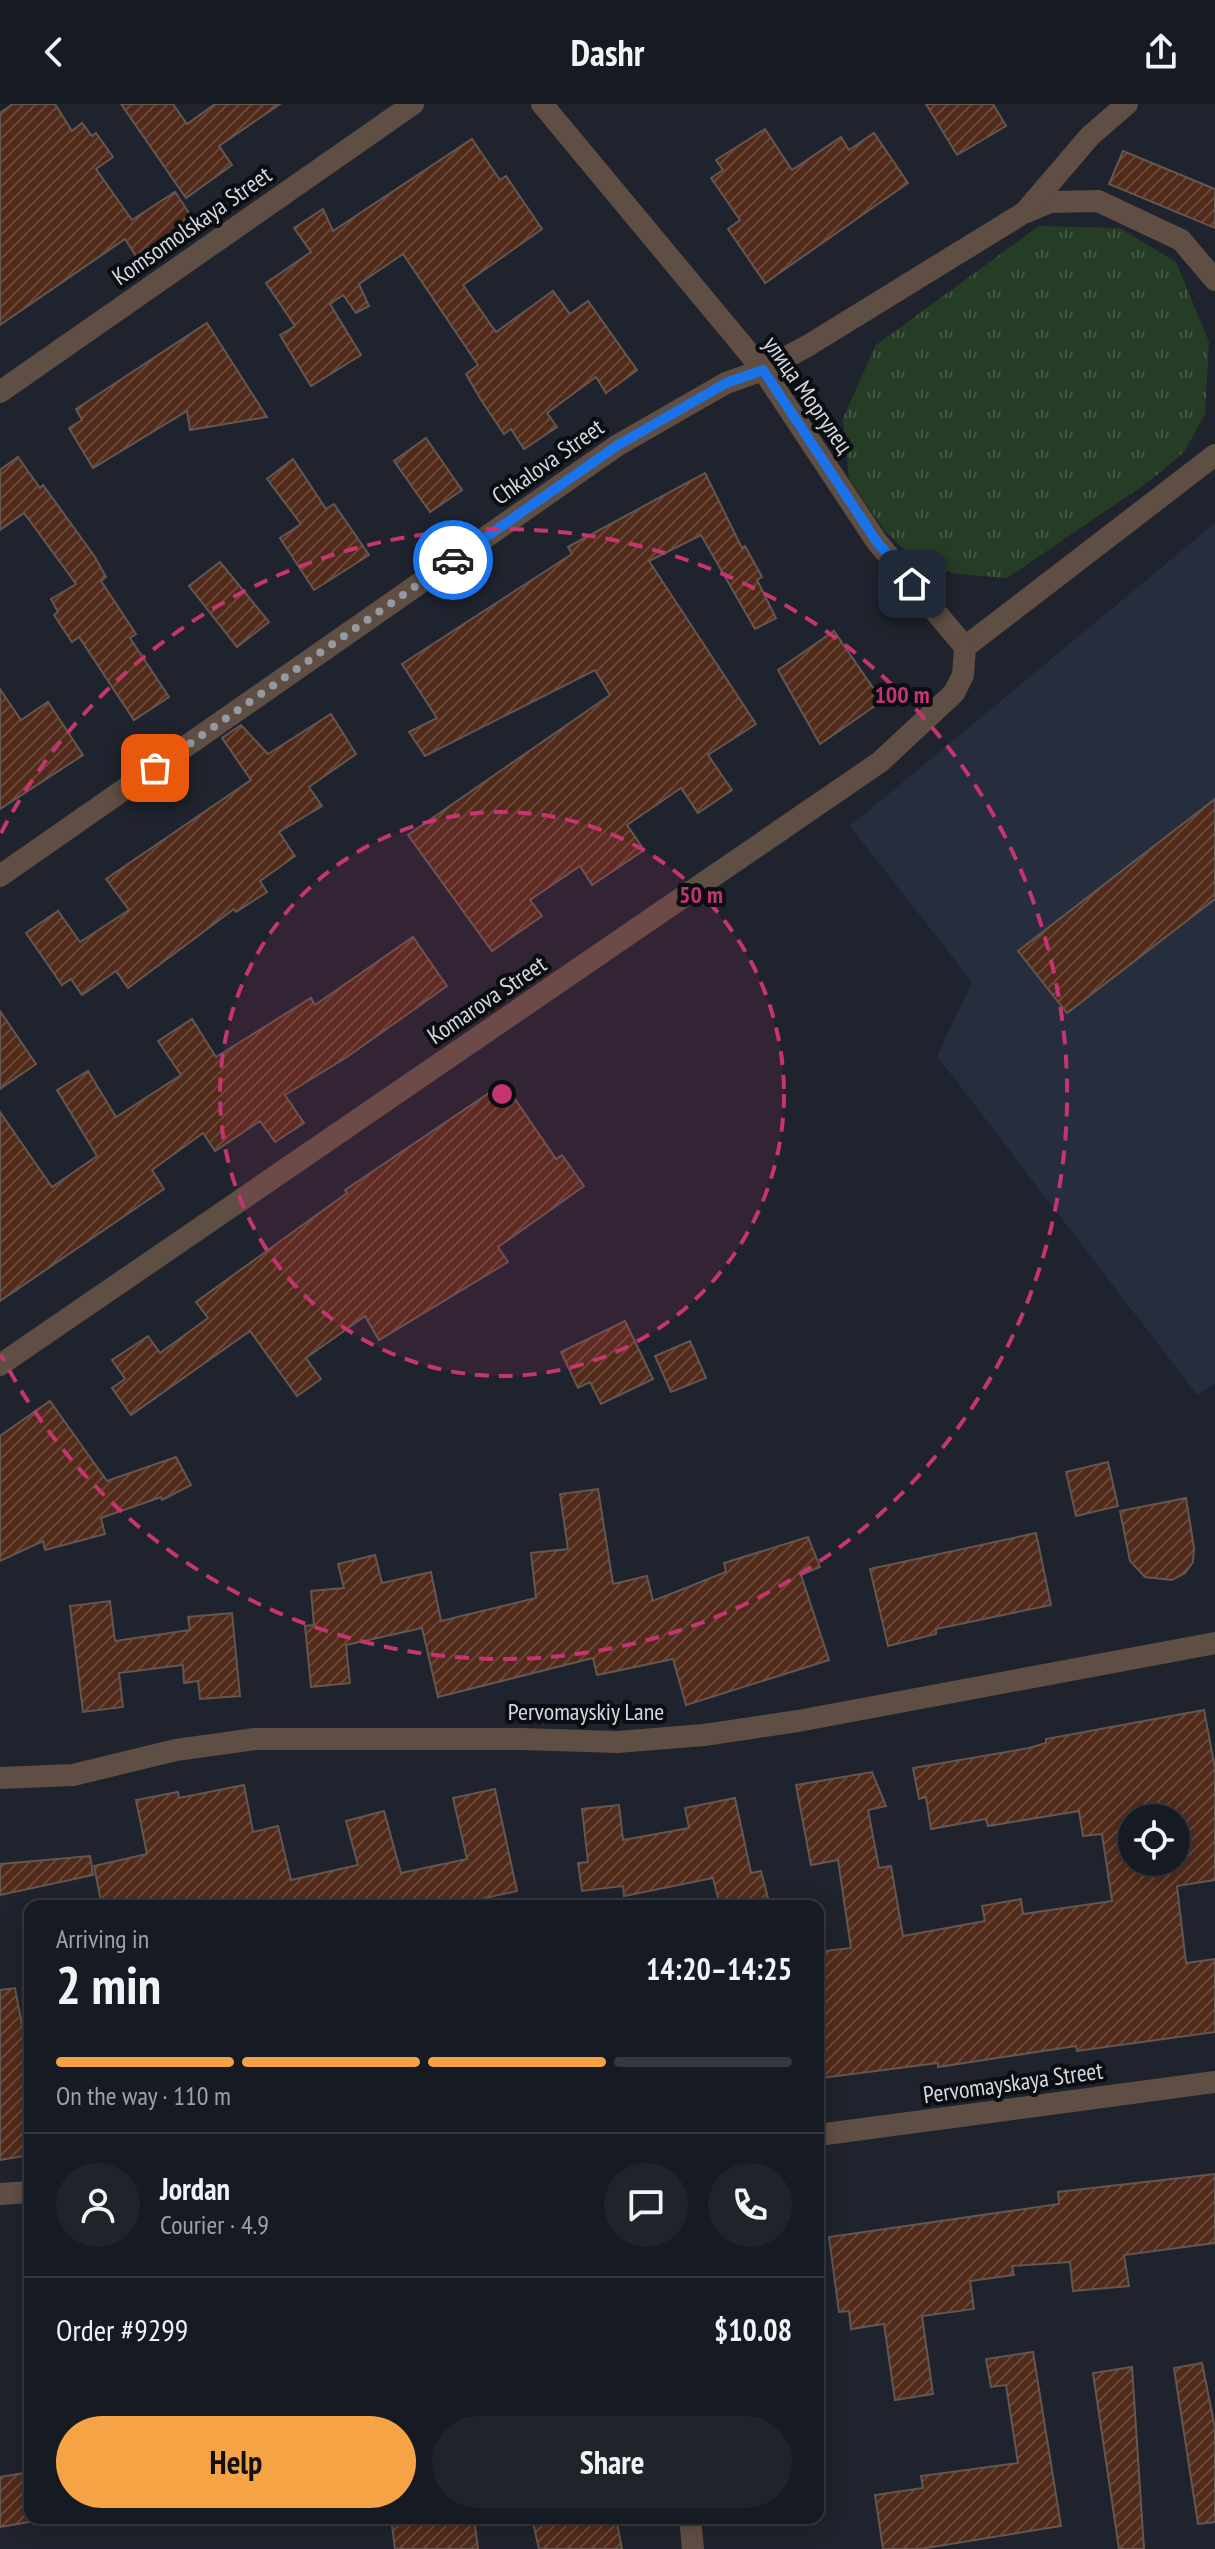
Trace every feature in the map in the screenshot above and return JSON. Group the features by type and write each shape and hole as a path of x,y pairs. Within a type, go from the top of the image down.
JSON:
{"street":[{"name":"Komsomolskaya Street","path":"0,392 413,104"},
{"name":"улица Моргулец","path":"542,104 763,370 877,542 965,647"},
{"name":"Chkalova Street","path":"0,876 618,445 726,383 763,370 857,317 1025,212 1090,136 1127,104"},
{"path":"1025,212 1050,202 1098,201 1181,240 1215,280"},
{"path":"965,647 1215,455"},
{"name":"Komarova Street","path":"0,1365 880,762 954,693 963,675 965,647"},
{"name":"Pervomayskiy Lane","path":"0,1778 73,1775 176,1750 255,1739 617,1742 704,1735 798,1721 1215,1643"},
{"name":"Pervomayskaya Street","path":"824,2134 1215,2082"},
{"path":"0,2194 24,2192"},
{"path":"691,2524 693,2549"}],"shaded area":[{"path":"1215,523 1215,1383 1197,1395 937,1056 972,982 850,826"}],"green space":[{"path":"1039,226 1120,228 1176,262 1209,342 1205,414 1184,452 1151,480 1007,578 956,574 911,557 885,531 849,479 843,418 876,345"}],"building":[{"path":"13,104 55,104 72,131 82,123 92,136 96,133 113,157 96,169 132,220 175,192 195,222 138,259 125,239 0,325 0,113"},
{"path":"121,104 173,104 187,124 215,104 280,104 219,146 232,165 186,198"},
{"path":"926,104 993,104 1006,126 957,155"},
{"path":"765,129 792,170 841,137 849,150 874,133 908,183 765,283 728,229 740,220 711,178 723,170 716,160"},
{"path":"472,139 500,180 506,176 542,229 463,285 496,332 553,291 570,314 588,301 637,370 606,393 596,377 547,413 557,427 524,449 511,429 504,434 481,400 466,374 478,365 403,254 359,284 369,306 356,313 343,295 330,304 361,355 311,386 280,335 295,326 266,283 311,252 294,228 323,209 333,231"},
{"path":"1123,151 1215,189 1215,228 1109,184"},
{"path":"207,323 267,417 190,430 187,411 93,468 69,428 82,420 76,409"},
{"path":"426,438 462,490 430,512 394,461"},
{"path":"18,457 40,488 43,485 95,557 106,577 101,581 136,634 130,638 169,697 134,720 79,637 72,642 54,615 58,612 51,599 76,584 24,513 0,530 0,470"},
{"path":"293,459 326,509 334,504 369,555 314,590 280,538 301,524 267,479"},
{"path":"705,473 742,548 745,546 762,577 757,580 776,618 755,629 701,535 649,561 756,724 708,755 732,790 698,813 681,788 627,825 644,850 592,885 580,866 530,900 542,916 492,951 408,835 610,695 595,670 425,756 409,732 437,718 402,664 572,554 568,547"},
{"path":"220,562 269,622 237,647 189,586"},
{"path":"834,631 882,701 820,744 778,670"},
{"path":"0,689 21,720 48,702 83,755 0,809"},
{"path":"331,714 356,754 309,787 322,806 279,832 295,856 260,881 267,892 236,912 234,909 128,988 116,971 82,995 71,979 62,985 26,933 58,911 80,942 129,910 106,879 251,780 222,738 241,725 268,754"},
{"path":"1215,799 1215,899 1067,1013 1018,951"},
{"path":"413,937 447,986 347,1057 285,1095 304,1123 275,1142 260,1121 215,1151 203,1133 152,1170 164,1189 0,1301 0,1112 52,1187 97,1156 57,1090 88,1071 116,1117 181,1075 158,1041 192,1019 216,1057 311,998 315,1005"},
{"path":"0,1011 36,1064 0,1089"},
{"path":"504,1083 556,1159 562,1155 584,1186 498,1247 508,1262 379,1340 365,1316 306,1358 321,1379 297,1396 250,1331 131,1415 112,1388 125,1379 112,1360 148,1336 160,1353 208,1318 196,1302 347,1193 345,1190"},
{"path":"625,1321 653,1379 601,1404 590,1382 578,1388 561,1352"},
{"path":"690,1341 706,1378 671,1392 655,1356"},
{"path":"50,1401 107,1481 176,1457 191,1485 162,1500 161,1497 101,1518 105,1534 45,1550 43,1541 0,1561 0,1436"},
{"path":"1108,1462 1118,1506 1076,1516 1066,1472"},
{"path":"598,1489 613,1584 647,1576 653,1601 726,1572 724,1563 808,1537 820,1567 801,1575 829,1660 686,1705 673,1659 597,1675 593,1658 438,1697 422,1628 346,1645 350,1683 311,1687 305,1626 314,1625 311,1591 344,1588 338,1564 375,1555 382,1583 431,1572 441,1621 536,1598 531,1553 568,1549 560,1494"},
{"path":"1186,1498 1194,1548 1193,1562 1185,1573 1172,1580 1145,1577 1130,1561 1120,1511"},
{"path":"1036,1533 1051,1605 936,1629 936,1634 888,1646 870,1569"},
{"path":"110,1601 115,1641 190,1630 188,1617 232,1613 240,1696 200,1699 198,1681 184,1683 183,1665 119,1673 123,1707 83,1712 70,1606"},
{"path":"1204,1710 1215,1768 1215,1880 1177,1886 1186,1963 1215,1959 1215,2032 1077,2051 1076,2046 938,2067 938,2063 824,2078 824,1951 851,1948 838,1860 811,1865 796,1785 872,1772 886,1806 868,1810 879,1868 891,1866 903,1936 985,1921 982,1906 1021,1899 1023,1914 1112,1901 1102,1834 1083,1836 1079,1811 988,1826 986,1819 931,1829 926,1797 919,1799 913,1768 1046,1743 1046,1739"},
{"path":"244,1785 253,1832 278,1826 291,1880 358,1865 346,1821 384,1811 401,1873 467,1859 453,1798 495,1789 517,1891 476,1900 101,1900 94,1866 147,1854 136,1800 178,1792 179,1798"},
{"path":"735,1798 751,1873 761,1871 768,1900 718,1900 713,1878 624,1896 623,1886 582,1891 578,1863 588,1862 582,1809 619,1805 623,1840 689,1828 685,1808"},
{"path":"90,1856 93,1875 0,1895 0,1864"},
{"path":"15,1988 24,2035 24,2156 0,2160 0,1990"},
{"path":"1215,2174 1215,2243 1124,2255 1129,2286 1073,2291 1070,2262 1012,2266 1014,2275 970,2281 974,2309 922,2316 933,2394 895,2400 884,2324 851,2329 849,2311 839,2312 829,2237 1059,2204 1058,2192"},
{"path":"1033,2352 1061,2526 920,2549 883,2549 875,2495 923,2488 921,2476 1018,2463 1006,2385 991,2387 986,2359"},
{"path":"1202,2363 1215,2428 1215,2522 1198,2524 1174,2368"},
{"path":"1132,2367 1144,2549 1119,2549 1093,2373"},
{"path":"24,2473 24,2523 0,2527 0,2477"},
{"path":"392,2524 475,2524 478,2549 395,2549"},
{"path":"533,2524 617,2524 622,2549 539,2549"}],"way so far":[{"path":"155,768 453,560"}],"route":[{"path":"453,560 618,445 689,402 744,375 763,370 877,542 912,584"}]}
